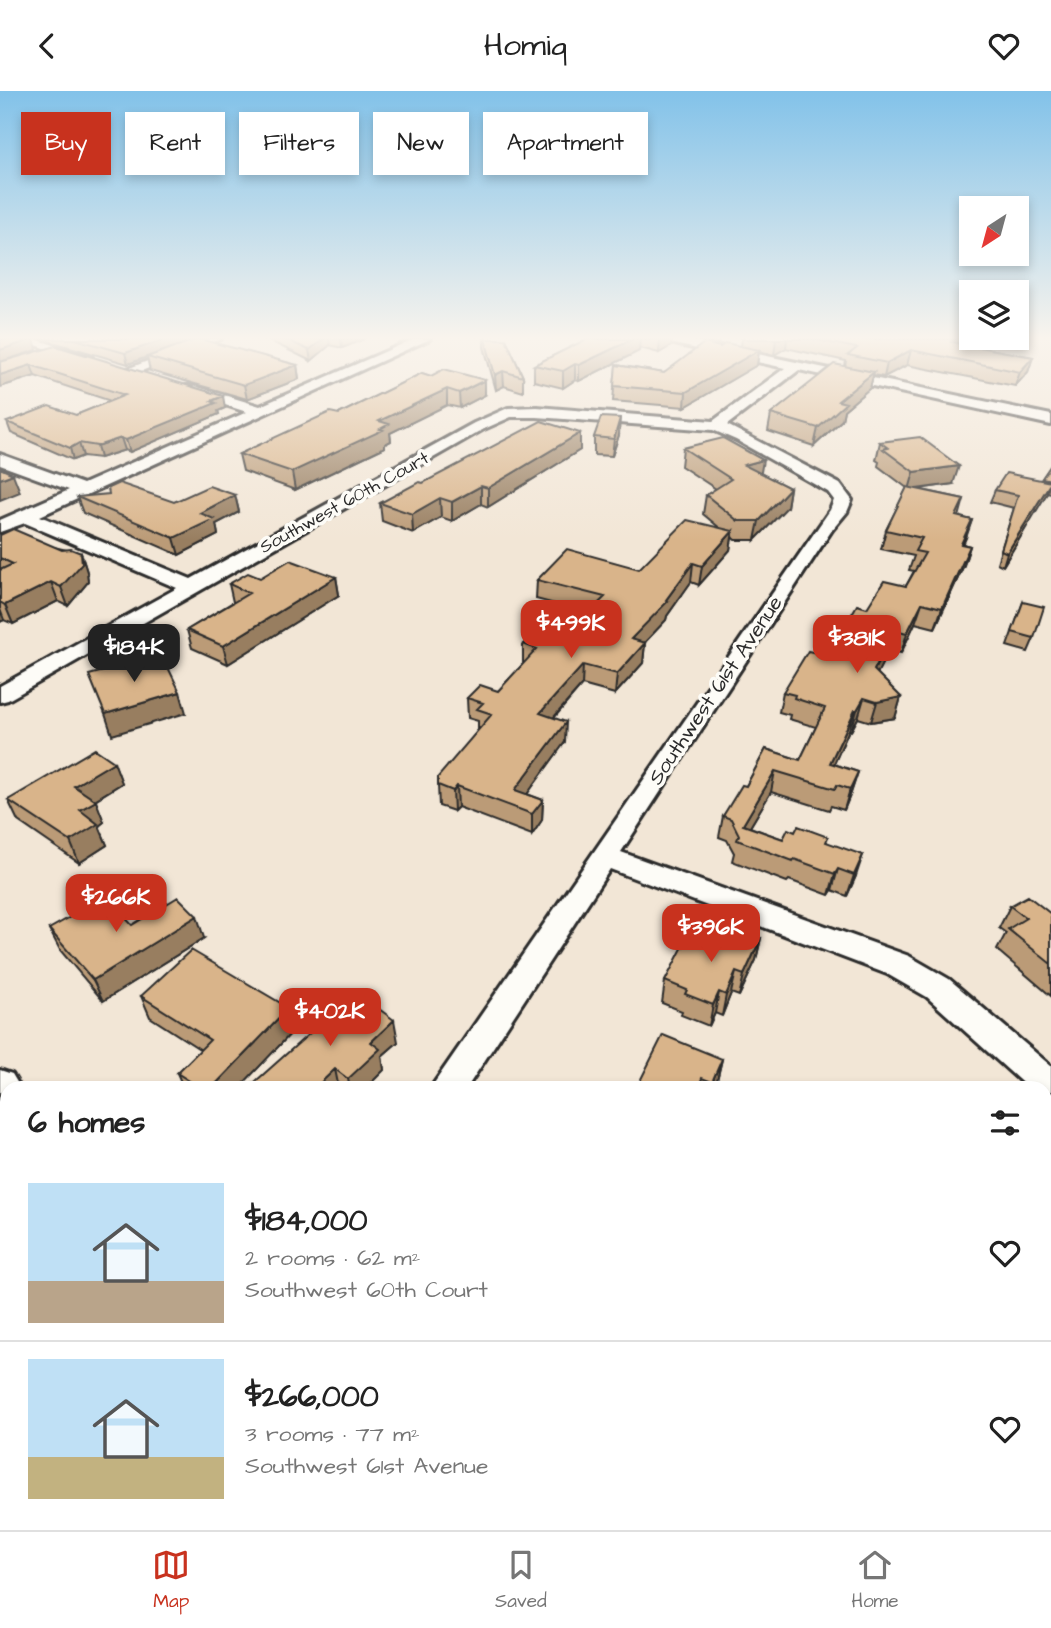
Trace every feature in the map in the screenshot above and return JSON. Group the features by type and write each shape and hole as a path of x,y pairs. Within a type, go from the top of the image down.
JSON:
{"street":[{"path":"244,406 260,411"},
{"path":"0,527 271,406"},
{"path":"716,426 742,406"},
{"path":"987,406 1051,420"},
{"name":"Southwest 60th Court","path":"0,695 468,432 508,413 551,413 716,426"},
{"name":"Southwest 61st Avenue","path":"452,1081 824,527 842,506 842,496 827,483 716,426"},
{"path":"0,459 84,490"},
{"path":"25,516 192,587"},
{"path":"604,856 908,971 938,988 1044,1081"}],"building":[{"path":"49,406 76,415 98,406 208,406 126,440 121,438 97,446 79,443 70,448 7,422"},
{"path":"355,406 411,406 379,421 389,424 380,429 383,430 292,472 239,454 330,412 339,414"},
{"path":"781,406 842,406 818,428 771,414"},
{"path":"601,417 620,418 614,439 594,437"},
{"path":"541,421 580,433 488,488 481,486 452,502 440,498 412,514 380,503 419,482 423,483"},
{"path":"920,437 959,466 914,472 883,449 888,448 880,442"},
{"path":"723,438 763,460 744,465 790,488 759,521 738,521 706,495 731,479 683,448"},
{"path":"1051,465 1051,480 1042,478"},
{"path":"0,468 13,474 0,479"},
{"path":"1006,473 1051,482 1007,553 1001,550 1018,495 995,490"},
{"path":"119,483 174,502 209,486 235,495 200,513 214,519 174,538 77,497 109,494 108,488"},
{"path":"907,487 964,499 956,516 972,520 961,544 970,546 942,608 922,603 907,633 895,630 874,670 901,697 877,702 864,698 855,710 830,763 858,772 850,789 837,785 835,789 775,771 743,825 783,839 788,829 795,832 798,826 828,837 826,842 863,855 854,875 838,869 835,874 737,840 739,835 731,819 723,816 742,785 746,786 766,749 800,760 825,708 783,692 808,651 825,655 830,652 857,605 867,608 884,581 906,586 925,553 915,551 922,538 886,530"},
{"path":"687,520 733,531 702,566 693,563 666,600 668,601 631,639 645,643 617,674 583,665 540,713 566,722 515,790 543,800 532,814 457,786 453,791 438,785 438,777 492,714 477,709 483,703 467,698 480,685 498,691 537,649 523,644 544,625 568,633 605,597 537,580 567,549 639,569"},
{"path":"13,529 62,550 71,549 81,553 82,564 61,587 51,582 5,605 0,602 0,570 13,564 0,558 0,535"},
{"path":"290,560 336,577 223,646 187,630 249,593 229,584 248,573 260,578"},
{"path":"1023,602 1044,607 1034,638 1012,632"},
{"path":"162,655 180,692 105,714 89,675"},
{"path":"95,749 114,762 74,786 96,801 80,810 98,824 70,841 8,800"},
{"path":"1028,896 1051,914 1051,964 1008,929 1026,918 1010,906"},
{"path":"106,897 132,925 178,897 197,916 93,980 49,929"},
{"path":"691,931 712,939 714,933 738,942 742,931 761,938 744,975 736,972 726,995 719,992 713,1005 685,994 687,990 665,981"},
{"path":"191,950 289,1008 219,1081 190,1081 177,1073 210,1040 141,996"},
{"path":"356,992 394,1020 371,1042 380,1049 348,1079 335,1069 322,1081 256,1081"},
{"path":"663,1035 722,1059 712,1081 702,1078 701,1081 640,1081"}]}
